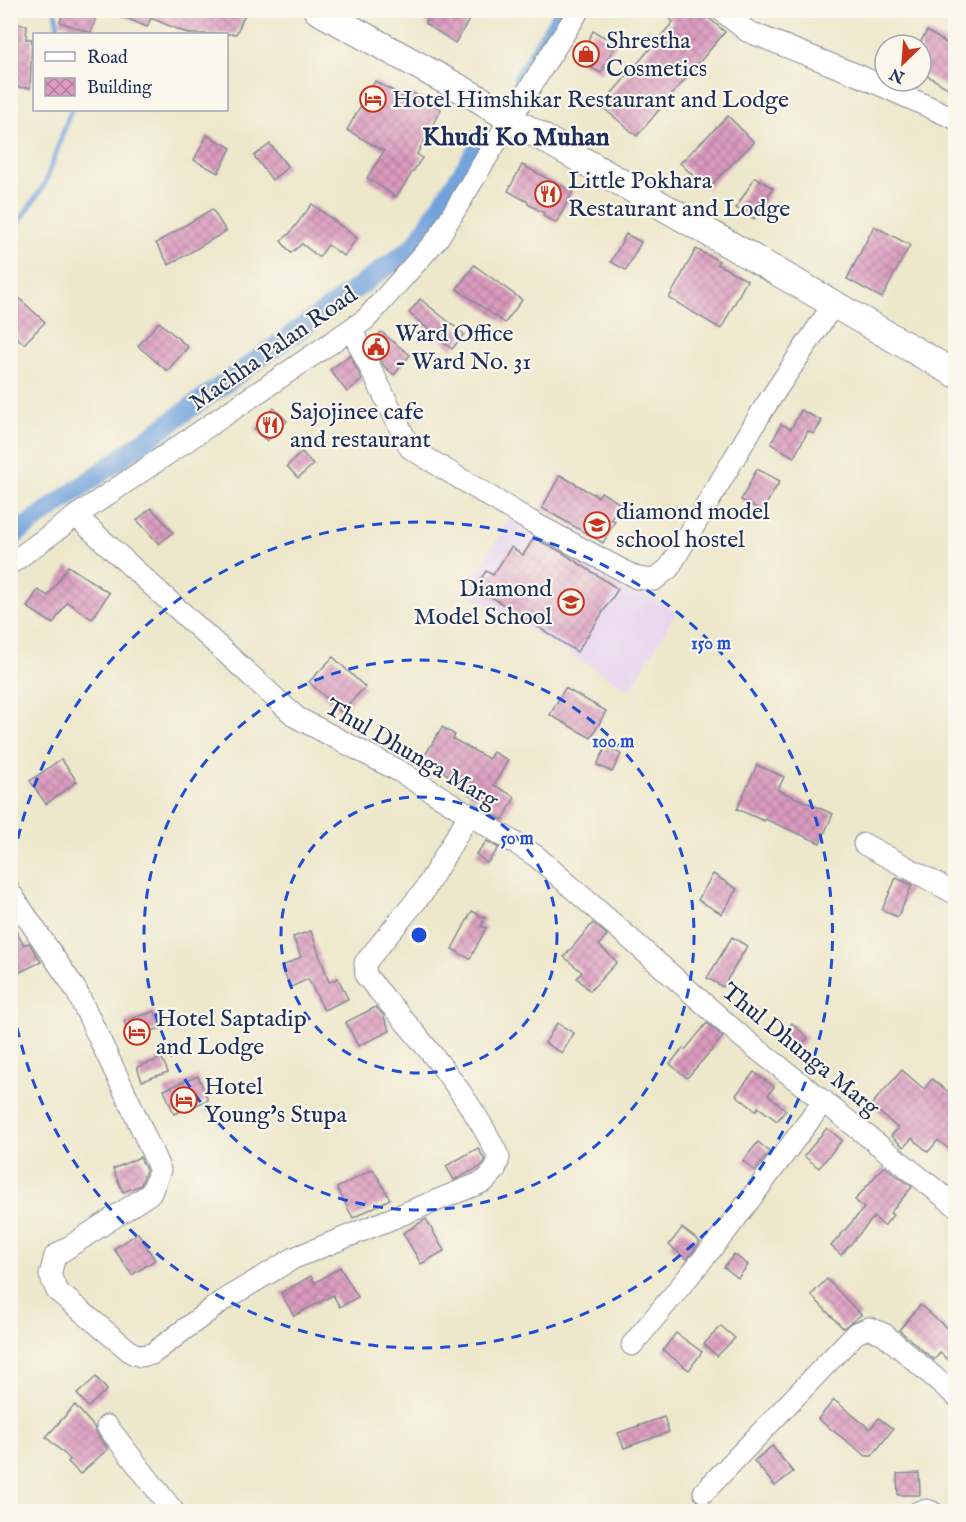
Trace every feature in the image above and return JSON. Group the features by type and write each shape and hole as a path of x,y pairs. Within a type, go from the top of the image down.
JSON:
{"main road":[{"path":"316,10 481,100 510,119 956,374"}],"street":[{"name":"Machha Palan Road","path":"10,564 76,516 352,331 366,319 438,238 579,10"},
{"path":"721,10 747,31 860,76 956,119"},
{"path":"352,331 410,448 530,520 637,578 654,580 669,568 764,408 833,305"},
{"name":"Thul Dhunga Marg","path":"76,516 296,717 399,771 536,856 744,1038 956,1206"},
{"path":"10,892 76,990 160,1170 151,1193 55,1257 50,1275 57,1291 132,1353 141,1356 152,1353 222,1301 294,1258 478,1184 495,1170 499,1158 490,1140 437,1059 366,976 365,963 424,891 470,813"},
{"path":"864,844 956,894"},
{"path":"632,1345 727,1230 824,1101"},
{"path":"704,1492 856,1333 869,1328 884,1334 956,1396"},
{"path":"107,1426 174,1512"},
{"path":"918,1512 927,1510 932,1512"}],"shaded area":[{"name":"Diamond Model School","path":"512,514 676,612 630,690 466,592"}],"building":[{"path":"64,10 98,10 91,33 60,22"},
{"path":"108,10 247,10 236,34 187,33 151,18 147,27"},
{"path":"432,10 475,10 455,43 425,23"},
{"path":"662,10 700,10 725,32 637,136 601,106 673,22"},
{"path":"10,24 27,25 26,39 32,39 30,88 10,87"},
{"path":"593,31 616,43 601,73 578,61"},
{"path":"933,35 956,49 956,93 933,79"},
{"path":"375,81 407,99 411,92 441,109 417,154 422,158 396,197 367,178 384,151 347,130"},
{"path":"728,116 754,142 707,189 680,163"},
{"path":"207,135 231,148 218,173 194,160"},
{"path":"270,144 288,167 272,180 254,156"},
{"path":"522,165 573,192 556,223 543,216 544,213 528,202 508,191"},
{"path":"755,177 773,188 754,219 736,208"},
{"path":"312,204 357,238 344,256 328,245 319,257 302,244 291,253 281,241"},
{"path":"212,209 226,231 169,265 156,243"},
{"path":"874,226 910,245 882,298 847,279"},
{"path":"626,234 641,242 626,270 611,262"},
{"path":"696,249 719,261 717,264 747,280 721,329 669,298"},
{"path":"474,265 522,300 505,323 457,289"},
{"path":"10,290 45,322 24,344 10,331"},
{"path":"420,299 464,334 452,349 409,313"},
{"path":"159,322 188,347 167,371 138,346"},
{"path":"381,332 410,355 394,375 384,366 372,343"},
{"path":"350,355 362,380 347,392 330,370"},
{"name":"Sajojinee cafe and restaurant","path":"274,408 287,421 267,441 254,429"},
{"path":"801,410 822,421 814,434 808,431 794,457 771,444 781,424 791,429"},
{"path":"302,452 313,465 298,478 287,466"},
{"path":"757,469 780,481 762,511 741,500"},
{"path":"560,475 598,497 601,492 619,503 611,519 615,521 603,543 542,508"},
{"path":"151,508 173,532 159,544 137,520"},
{"path":"534,538 563,553 618,589 577,652 476,587 486,571 493,575 511,547 523,555"},
{"path":"68,566 109,593 92,619 67,602 53,624 27,607 38,590 48,596"},
{"path":"333,657 365,687 341,712 309,682"},
{"path":"565,688 606,711 591,738 550,715"},
{"path":"442,727 455,735 453,739 489,759 493,752 508,760 494,785 515,797 503,820 490,813 494,806 469,794 472,788 443,772 445,769 424,757"},
{"path":"606,747 621,754 612,772 597,765"},
{"path":"61,759 77,781 46,804 30,781"},
{"path":"757,765 784,777 778,790 833,814 820,843 737,809"},
{"path":"487,841 499,848 487,863 476,854"},
{"path":"713,874 737,889 722,914 698,900"},
{"path":"896,878 912,885 898,917 882,910"},
{"path":"472,911 485,918 481,926 486,928 470,959 452,949"},
{"path":"10,922 24,945 29,943 41,962 10,977"},
{"path":"593,923 607,935 599,945 617,962 590,991 577,978 582,972 564,957"},
{"path":"311,931 329,982 338,978 348,999 324,1010 308,979 291,987 281,967 301,957 293,937"},
{"path":"732,937 747,946 723,987 707,978"},
{"path":"376,1007 383,1015 390,1031 358,1046 346,1022"},
{"path":"155,1011 161,1028 130,1038 124,1021"},
{"path":"557,1023 574,1033 562,1053 545,1043"},
{"path":"707,1023 723,1037 687,1078 670,1064"},
{"path":"792,1023 808,1038 795,1052 778,1037"},
{"path":"162,1058 168,1072 142,1081 137,1067"},
{"path":"902,1070 924,1089 932,1079 956,1098 956,1155 938,1140 928,1152 912,1138 904,1147 891,1136 898,1128 871,1105"},
{"path":"754,1072 774,1087 768,1095 786,1110 777,1121 758,1107 756,1111 736,1095"},
{"path":"198,1076 208,1100 174,1114 164,1090"},
{"path":"827,1128 842,1140 819,1168 804,1156"},
{"path":"758,1142 770,1152 755,1171 743,1161"},
{"path":"478,1148 485,1160 484,1163 454,1180 446,1166"},
{"path":"140,1157 146,1170 141,1185 123,1192 113,1169"},
{"path":"884,1166 912,1187 890,1213 893,1215 884,1226 874,1217 841,1255 831,1246 864,1208 855,1200"},
{"path":"373,1169 390,1199 353,1218 337,1188"},
{"path":"426,1219 444,1251 421,1264 403,1233"},
{"path":"682,1228 700,1242 687,1259 669,1245"},
{"path":"138,1233 155,1260 132,1275 114,1249"},
{"path":"734,1254 748,1265 738,1278 724,1267"},
{"path":"340,1267 358,1297 340,1307 333,1295 294,1316 281,1293 311,1276 315,1283"},
{"path":"827,1279 861,1315 843,1328 811,1295"},
{"path":"920,1305 956,1336 956,1366 940,1353 934,1360 899,1330"},
{"path":"721,1326 735,1338 717,1356 704,1344"},
{"path":"676,1333 702,1352 689,1370 663,1350"},
{"path":"96,1377 107,1390 88,1407 77,1394"},
{"path":"834,1400 870,1429 879,1418 893,1429 872,1456 866,1456 818,1419"},
{"path":"75,1405 94,1427 108,1449 80,1474 68,1462 70,1459 46,1437"},
{"path":"664,1417 669,1432 624,1448 618,1433"},
{"path":"772,1446 793,1472 775,1486 754,1461"},
{"path":"919,1473 920,1495 898,1495 897,1474"}],"waterway":[{"path":"55,10 59,33"},
{"path":"523,79 565,10"},
{"path":"10,235 45,184 71,111"},
{"path":"10,538 415,246 482,142"}],"place":[{"name":"Shrestha Cosmetics","path":"586,54"},
{"name":"Hotel Himshikar Restaurant and Lodge","path":"373,99"},
{"name":"Little Pokhara Restaurant and Lodge","path":"548,194"},
{"name":"Ward Office - Ward No. 31","path":"376,347"},
{"name":"Sajojinee cafe and restaurant","path":"270,425"},
{"name":"diamond model school hostel","path":"597,525"},
{"name":"Diamond Model School","path":"571,602"},
{"name":"Hotel Saptadip and Lodge","path":"137,1032"},
{"name":"Hotel Young's Stupa","path":"184,1100"}],"district":[{"name":"Khudi Ko Muhan","path":"516,136"}]}
